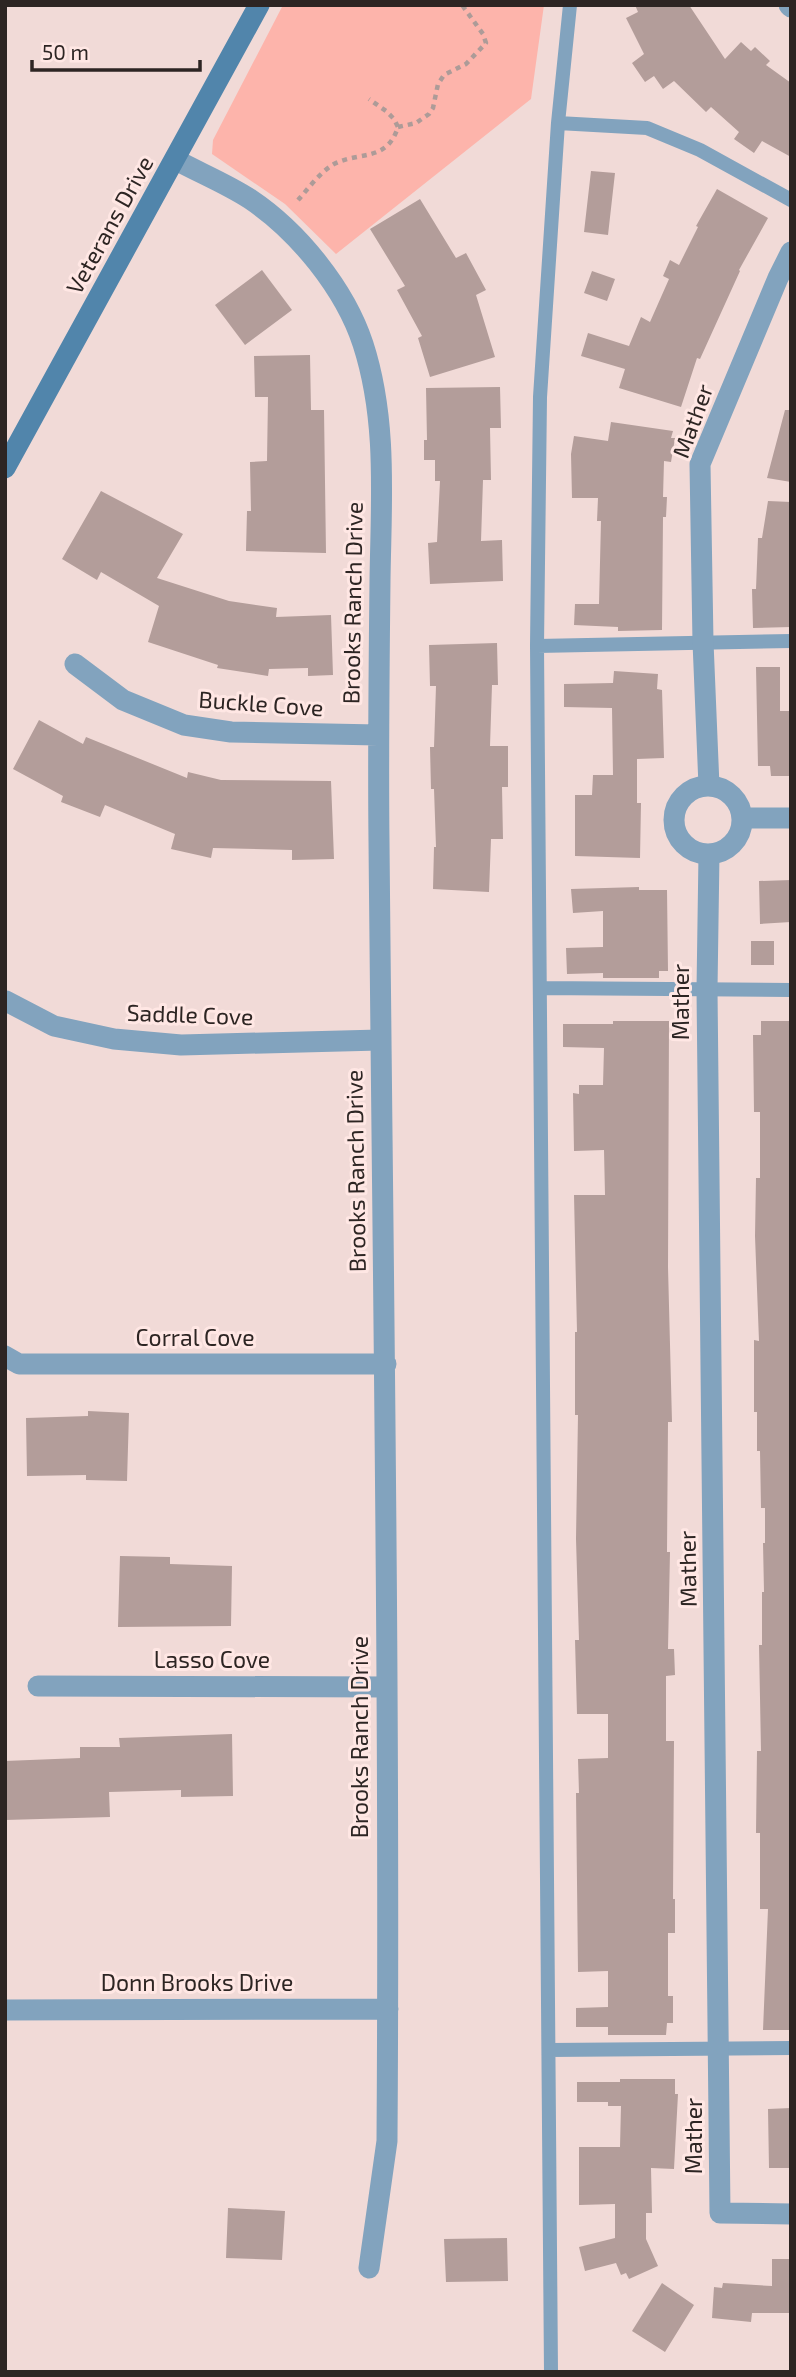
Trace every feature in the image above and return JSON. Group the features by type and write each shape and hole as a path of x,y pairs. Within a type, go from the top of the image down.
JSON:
{"main road":[{"name":"Veterans Drive","path":"5,468 259,5"}],"street":[{"name":"Brooks Ranch Drive","path":"176,160 250,199 281,225 315,260 348,307 363,345 377,399 382,454 378,735 386,1364 388,2009 387,2141 369,2268"},
{"name":"Mather","path":"709,786 702,642 701,464 791,252"},
{"name":"Buckle Cove","path":"75,664 123,700 184,725 231,733 378,735"},
{"path":"709,786 729,792 741,808 743,818 737,838 729,846 709,854 689,849 681,841 674,822 675,811 688,793 709,786"},
{"path":"743,818 791,818"},
{"name":"Mather","path":"709,854 707,989 720,2213 791,2214"},
{"name":"Saddle Cove","path":"6,1002 54,1026 127,1040 181,1045 380,1040"},
{"name":"Corral Cove","path":"5,1356 19,1364 386,1364"},
{"name":"Lasso Cove","path":"38,1686 386,1687"},
{"name":"Donn Brooks Drive","path":"5,2010 388,2009"}],"lane":[{"path":"551,2372 537,646 540,397 558,122 570,5"},
{"path":"558,122 647,128 700,150 791,200"},
{"path":"537,646 791,641"},
{"path":"540,988 791,990"},
{"path":"549,2050 791,2048"}],"path":[{"path":"398,127 416,123 429,114 433,108 438,84 444,75 466,64 486,43 483,34 462,5"},
{"path":"298,200 327,169 337,163 384,150 390,144 398,127 394,118 369,99"}],"shaded area":[{"path":"283,5 544,5 531,99 336,254 285,204 212,154 213,140"}],"building":[{"path":"635,5 689,5 725,59 741,42 751,51 755,47 770,61 766,65 791,83 791,157 762,141 754,153 734,139 739,132 711,107 706,112 674,81 663,89 654,76 645,82 632,63 644,54 626,18 638,12"},
{"path":"591,171 615,173 608,235 584,232"},
{"path":"717,189 768,218 739,270 700,359 697,358 681,407 619,388 625,369 581,356 588,333 629,346 641,317 650,322 669,279 663,276 670,260 679,265 698,227 696,226"},
{"path":"420,199 456,258 466,253 486,290 476,295 495,357 430,377 418,338 422,336 397,290 405,286 370,229"},
{"path":"262,270 292,310 245,345 215,305"},
{"path":"592,271 615,279 607,301 584,293"},
{"path":"310,355 311,410 324,410 326,553 246,551 247,511 251,511 250,462 267,461 268,397 255,397 254,356"},
{"path":"500,387 501,428 490,428 491,480 483,480 481,541 502,540 503,581 430,584 428,543 437,542 440,481 435,481 435,460 424,460 424,440 427,440 426,388"},
{"path":"785,410 791,410 791,482 767,478"},
{"path":"611,422 673,431 671,438 675,438 671,462 664,461 663,497 667,497 666,517 663,517 662,630 618,631 618,627 574,625 575,604 599,604 601,521 597,521 598,498 572,498 571,454 574,436 608,441"},
{"path":"101,491 183,534 157,578 229,601 277,608 276,617 331,615 333,675 308,676 308,668 269,669 268,676 217,668 218,665 148,642 159,606 101,572 97,580 62,559"},
{"path":"768,501 791,502 791,627 753,628 752,589 756,589 758,538 762,538"},
{"path":"497,643 498,685 492,685 490,746 508,746 508,787 502,787 503,839 491,839 489,892 433,889 436,847 430,747 434,747 436,686 430,686 429,645"},
{"path":"756,667 780,667 780,711 791,711 789,776 771,776 770,766 758,766"},
{"path":"614,671 658,674 657,689 662,690 664,758 637,759 637,803 641,803 640,858 575,856 575,795 592,795 593,775 613,775 612,708 564,707 564,684 613,683"},
{"path":"39,720 83,744 86,737 187,778 188,772 221,780 331,781 334,859 292,860 292,850 213,848 211,858 171,849 175,834 105,805 100,817 61,802 63,796 13,769"},
{"path":"791,880 791,922 760,924 759,881"},
{"path":"639,887 639,890 667,890 668,971 659,971 659,978 603,978 603,973 567,974 566,948 603,947 603,911 573,913 571,889"},
{"path":"751,941 774,941 774,965 751,965"},
{"path":"613,1021 669,1021 668,1267 672,1422 668,1422 667,1552 670,1552 668,1649 674,1649 675,1675 666,1676 666,1741 674,1741 675,1933 668,1933 668,1996 673,1996 673,2023 667,2023 666,2035 608,2035 608,2027 576,2027 576,2008 608,2007 608,1971 578,1972 578,1759 608,1758 608,1714 577,1714 575,1640 579,1640 574,1195 605,1195 604,1150 574,1151 573,1093 579,1094 579,1085 603,1085 604,1048 563,1047 563,1024 613,1024"},
{"path":"761,1021 791,1021 791,2030 763,2030 768,1909 760,1909 760,1833 756,1833 757,1751 761,1751 759,1645 762,1645 765,1508 761,1508 760,1451 757,1451 757,1412 754,1412 754,1340 759,1341 755,1236 756,1178 760,1178 760,1112 754,1112 753,1035 761,1035"},
{"path":"88,1411 129,1413 127,1481 86,1480 86,1475 27,1476 26,1418 88,1416"},
{"path":"120,1556 170,1557 170,1564 232,1566 231,1626 118,1627"},
{"path":"232,1734 233,1796 181,1797 181,1790 109,1792 110,1817 5,1820 5,1761 80,1758 80,1747 120,1747 119,1738"},
{"path":"620,2079 675,2079 675,2094 678,2094 674,2169 651,2168 652,2213 646,2213 646,2239 658,2266 629,2279 626,2273 621,2275 616,2263 585,2271 579,2247 615,2238 615,2204 579,2205 579,2147 620,2147 621,2106 608,2106 608,2102 577,2102 577,2082 620,2082"},
{"path":"791,2108 791,2168 769,2168 768,2109"},
{"path":"228,2208 285,2211 282,2260 226,2258"},
{"path":"507,2238 508,2281 446,2282 444,2239"},
{"path":"772,2259 791,2259 791,2313 752,2313 751,2322 712,2318 714,2287 722,2288 723,2283 772,2286"},
{"path":"662,2283 694,2305 665,2352 632,2331"}]}
